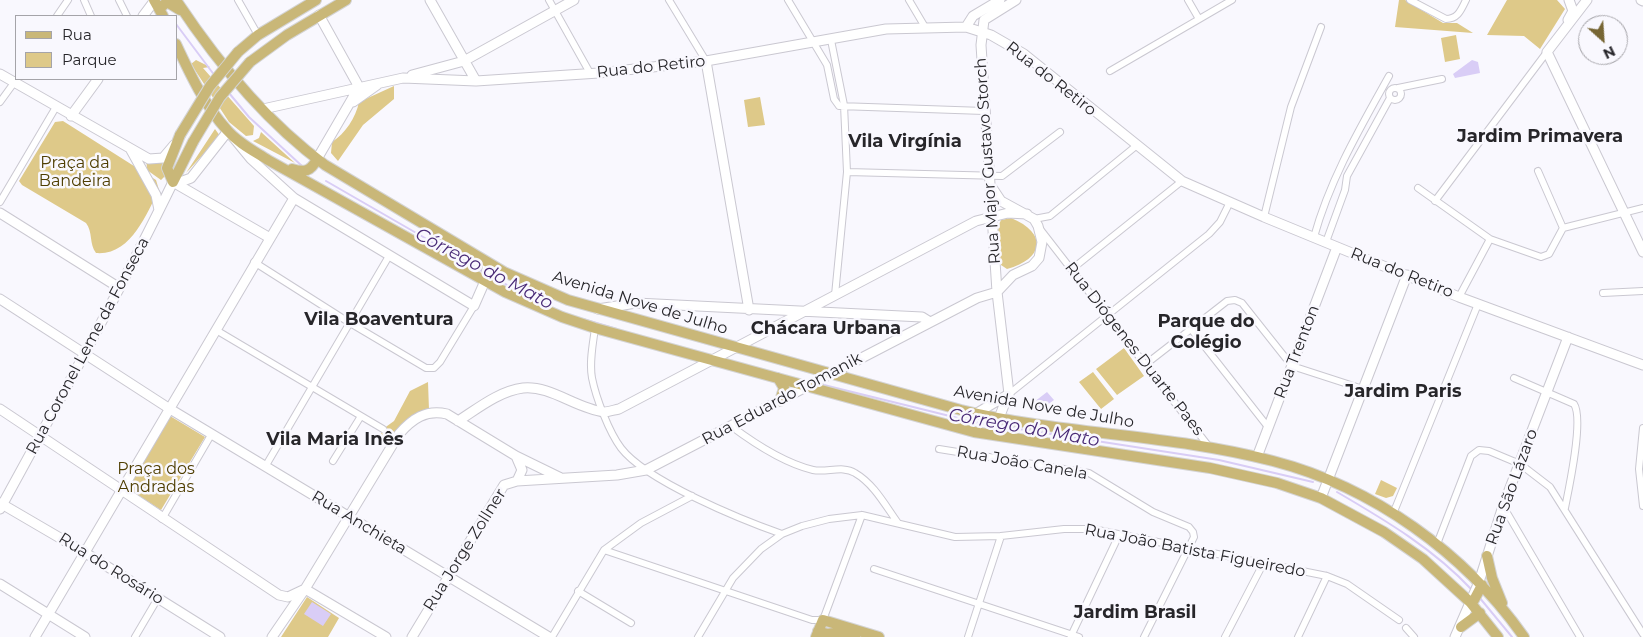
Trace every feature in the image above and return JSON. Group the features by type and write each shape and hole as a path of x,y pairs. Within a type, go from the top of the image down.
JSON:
{"main road":[{"name":"Avenida Nove de Julho","path":"176,0 213,54 284,132 317,159 486,273 598,309 977,413 999,418 1257,457 1328,481 1393,514 1437,544 1476,592 1480,613 1498,637"},
{"path":"173,182 193,142 220,97 250,62 287,34 346,0"},
{"path":"173,182 167,168 178,138 210,86 238,52 258,35 312,1"},
{"path":"157,8 167,2 185,13"},
{"name":"Avenida Nove de Julho","path":"178,48 204,100 228,131 268,160 486,273 562,318 711,360 810,385 974,432 1210,468 1322,495 1504,608 1524,637"},
{"path":"268,160 301,172 311,169 317,159"},
{"path":"778,378 784,388 780,401"},
{"path":"1487,556 1492,578 1504,608"},
{"path":"1461,627 1480,613"},
{"path":"854,637 841,632 821,635 818,620 878,637"}],"street":[{"path":"58,15 68,0"},
{"path":"84,0 91,15"},
{"path":"119,0 126,15"},
{"path":"238,0 258,35"},
{"path":"430,0 476,81"},
{"path":"550,0 590,73"},
{"path":"402,78 464,61 574,0"},
{"path":"669,0 706,61 749,310"},
{"path":"788,0 827,65 836,103 839,106 984,112"},
{"path":"909,0 925,27"},
{"path":"966,27 973,16 1000,0"},
{"path":"982,31 984,20 1016,0"},
{"path":"1110,71 1232,0"},
{"path":"1410,0 1446,18 1452,19 1458,14 1466,0"},
{"path":"1435,201 1562,31 1572,11 1569,0"},
{"path":"1562,31 1573,20 1587,0"},
{"path":"1191,2 1199,19"},
{"path":"145,15 157,8"},
{"path":"317,159 359,87 319,15"},
{"name":"Rua do Retiro","path":"262,109 402,78 476,81 590,73 706,61 813,44 886,29 966,27 982,31 1024,54 1136,146 1182,181 1264,217 1459,297 1643,365"},
{"path":"1264,217 1291,107 1321,27"},
{"name":"Rua Major Gustavo Storch","path":"982,31 984,112 992,186 997,292 1009,394"},
{"path":"831,40 844,105 847,172 835,295"},
{"path":"1547,52 1643,252"},
{"path":"0,74 15,80 56,107 131,150 154,160 166,155 178,138"},
{"path":"1314,237 1338,170 1389,76"},
{"path":"0,102 15,80"},
{"path":"71,116 97,80"},
{"path":"1326,242 1345,190 1347,176 1390,98 1389,90 1394,87 1398,88 1442,80"},
{"name":"Rua do Retiro","path":"350,105 380,83"},
{"path":"342,91 350,105"},
{"path":"0,202 56,107"},
{"path":"173,182 191,178 228,131 251,159 294,198 474,306"},
{"path":"847,172 1002,176 1010,172 1060,132"},
{"path":"1035,224 1050,216 1136,146"},
{"path":"131,150 156,195 159,210"},
{"path":"1338,170 1347,176"},
{"path":"1418,188 1490,239 1541,256 1549,254 1553,249 1563,228 1538,170"},
{"path":"1072,269 1182,181"},
{"path":"173,182 270,238"},
{"name":"Rua Coronel Leme da Fonseca","path":"1,506 86,354 118,287 173,182"},
{"path":"992,186 1001,201 1035,224 1041,251"},
{"path":"35,637 170,409 254,262 294,198"},
{"path":"977,413 1009,394 1209,234 1220,222 1230,202"},
{"path":"1563,228 1643,208"},
{"path":"0,213 118,287"},
{"path":"458,421 512,390 525,388 539,390 604,412 619,409 976,221 1008,213 1035,224"},
{"name":"Rua Diógenes Duarte Paes","path":"1035,224 1057,249 1211,449"},
{"path":"1459,297 1490,239"},
{"name":"Rua Trenton","path":"1257,457 1337,247"},
{"name":"Rua Diógenes Duarte Paes","path":"1041,251 1049,248 1057,249"},
{"name":"Rua Major Gustavo Storch","path":"997,292 1013,275 1032,266 1041,251"},
{"path":"265,467 389,256"},
{"path":"254,262 350,324 426,368 434,368 440,362 474,306 486,273"},
{"path":"996,265 1005,274 1013,275"},
{"path":"1322,495 1407,275"},
{"path":"1603,293 1643,291"},
{"name":"Rua Eduardo Tomanik","path":"559,477 617,476 646,470 977,298 997,292"},
{"name":"Rua Anchieta","path":"0,298 211,435 550,637"},
{"path":"1146,364 1227,301 1235,300 1242,304 1292,366 1363,389"},
{"path":"631,318 636,303"},
{"path":"598,309 636,303 749,310 807,310 922,318 930,322"},
{"path":"1393,514 1478,304"},
{"path":"595,328 592,377 612,434 622,449 646,470 692,496 782,534 746,562 733,578 698,637"},
{"path":"1191,329 1268,427"},
{"path":"216,330 383,429"},
{"name":"Rua São Lázaro","path":"1455,637 1476,592 1503,506 1548,393 1568,336"},
{"path":"1514,378 1574,404 1579,414 1565,508"},
{"path":"999,418 1002,406 1009,394"},
{"path":"0,410 279,595 288,597 305,589"},
{"path":"272,637 305,589 409,422 428,413 438,412 458,421 516,456 559,477"},
{"path":"333,461 361,416"},
{"path":"731,426 796,465 816,471 834,469 854,472 872,486 898,523"},
{"path":"1643,428 1639,469 1643,506"},
{"path":"162,519 211,435"},
{"name":"Rua João Canela","path":"940,449 1089,472 1153,512 1189,527 1194,532 1190,547"},
{"path":"1437,544 1471,456 1479,450 1488,451 1520,464 1550,487 1643,634"},
{"path":"516,456 522,470 517,481"},
{"name":"Rua Jorge Zollner","path":"412,637 498,492 504,485 517,481 559,477"},
{"path":"550,637 604,550 640,523 692,496"},
{"name":"Rua do Rosário","path":"1,506 84,552 220,637"},
{"path":"1503,506 1580,637"},
{"path":"604,550 818,620 862,515"},
{"name":"Rua João Batista Figueiredo","path":"782,534 829,519 862,515 955,537 1001,536 1064,529 1093,529 1327,576 1355,589 1399,620"},
{"path":"1071,635 1119,535"},
{"path":"968,637 1001,536"},
{"path":"1144,637 1190,547"},
{"path":"1225,637 1263,564"},
{"path":"874,569 1079,637"},
{"path":"1298,637 1327,576"},
{"path":"0,584 85,637"},
{"path":"305,589 386,637"},
{"path":"578,591 631,623"},
{"path":"135,637 158,598"},
{"path":"1406,628 1414,637"}],"green space":[{"path":"1399,0 1405,0 1443,23 1457,23 1473,33 1395,27"},
{"path":"1507,0 1557,0 1565,9 1540,49 1524,36 1487,35"},
{"path":"1456,35 1460,59 1445,62 1441,38"},
{"path":"196,60 210,67 203,68 254,126 253,135 246,136 229,122 191,64"},
{"path":"394,86 394,99 363,125 338,161 331,153 332,142 349,125 359,102"},
{"path":"760,97 765,125 748,127 744,100"},
{"name":"Praça da Bandeira","path":"63,121 156,180 159,190 143,221 128,241 119,248 108,252 96,253 92,246 90,230 86,223 22,185 19,181 55,122"},
{"path":"215,129 220,136 186,173"},
{"path":"261,132 295,163 253,141 259,138"},
{"path":"146,154 165,163 166,175 161,180 147,170"},
{"path":"1011,218 1023,224 1031,231 1036,238 1037,245 1028,259 1019,265 1007,269 1001,265 998,227 1001,220"},
{"path":"1124,348 1144,376 1117,395 1096,369"},
{"path":"1093,372 1114,399 1101,409 1079,382"},
{"path":"428,382 429,410 402,424 389,448 378,442 383,429 394,421 410,391"},
{"name":"Praça dos Andradas","path":"170,416 205,437 161,510 127,488"},
{"path":"1381,480 1397,488 1393,496 1386,498 1375,494"},
{"path":"307,597 339,618 328,637 281,637"}],"shaded area":[{"path":"1472,60 1478,62 1480,73 1455,78 1453,74"},
{"path":"1047,392 1054,400 1036,413 1027,403 1031,400 1034,402"},
{"path":"312,602 331,614 323,626 304,614"}],"waterway":[{"name":"Córrego do Mato","path":"178,27 215,76"},
{"name":"Córrego do Mato","path":"229,93 249,117 302,166"},
{"name":"Córrego do Mato","path":"326,181 484,272"},
{"name":"Córrego do Mato","path":"488,274 530,298"},
{"name":"Córrego do Mato","path":"583,319 617,329"},
{"name":"Córrego do Mato","path":"820,384 974,422 1219,460 1313,482"},
{"name":"Córrego do Mato","path":"1337,492 1425,548 1442,561 1472,590"},
{"name":"Córrego do Mato","path":"1479,597 1512,637"}],"district":[{"name":"Jardim Primavera","path":"1540,137"},
{"name":"Vila Virgínia","path":"905,142"},
{"name":"Vila Boaventura","path":"379,320"},
{"name":"Chácara Urbana","path":"826,329"},
{"name":"Parque do Colégio","path":"1206,332"},
{"name":"Jardim Paris","path":"1403,392"},
{"name":"Vila Maria Inês","path":"335,440"},
{"name":"Jardim Brasil","path":"1135,613"}]}
